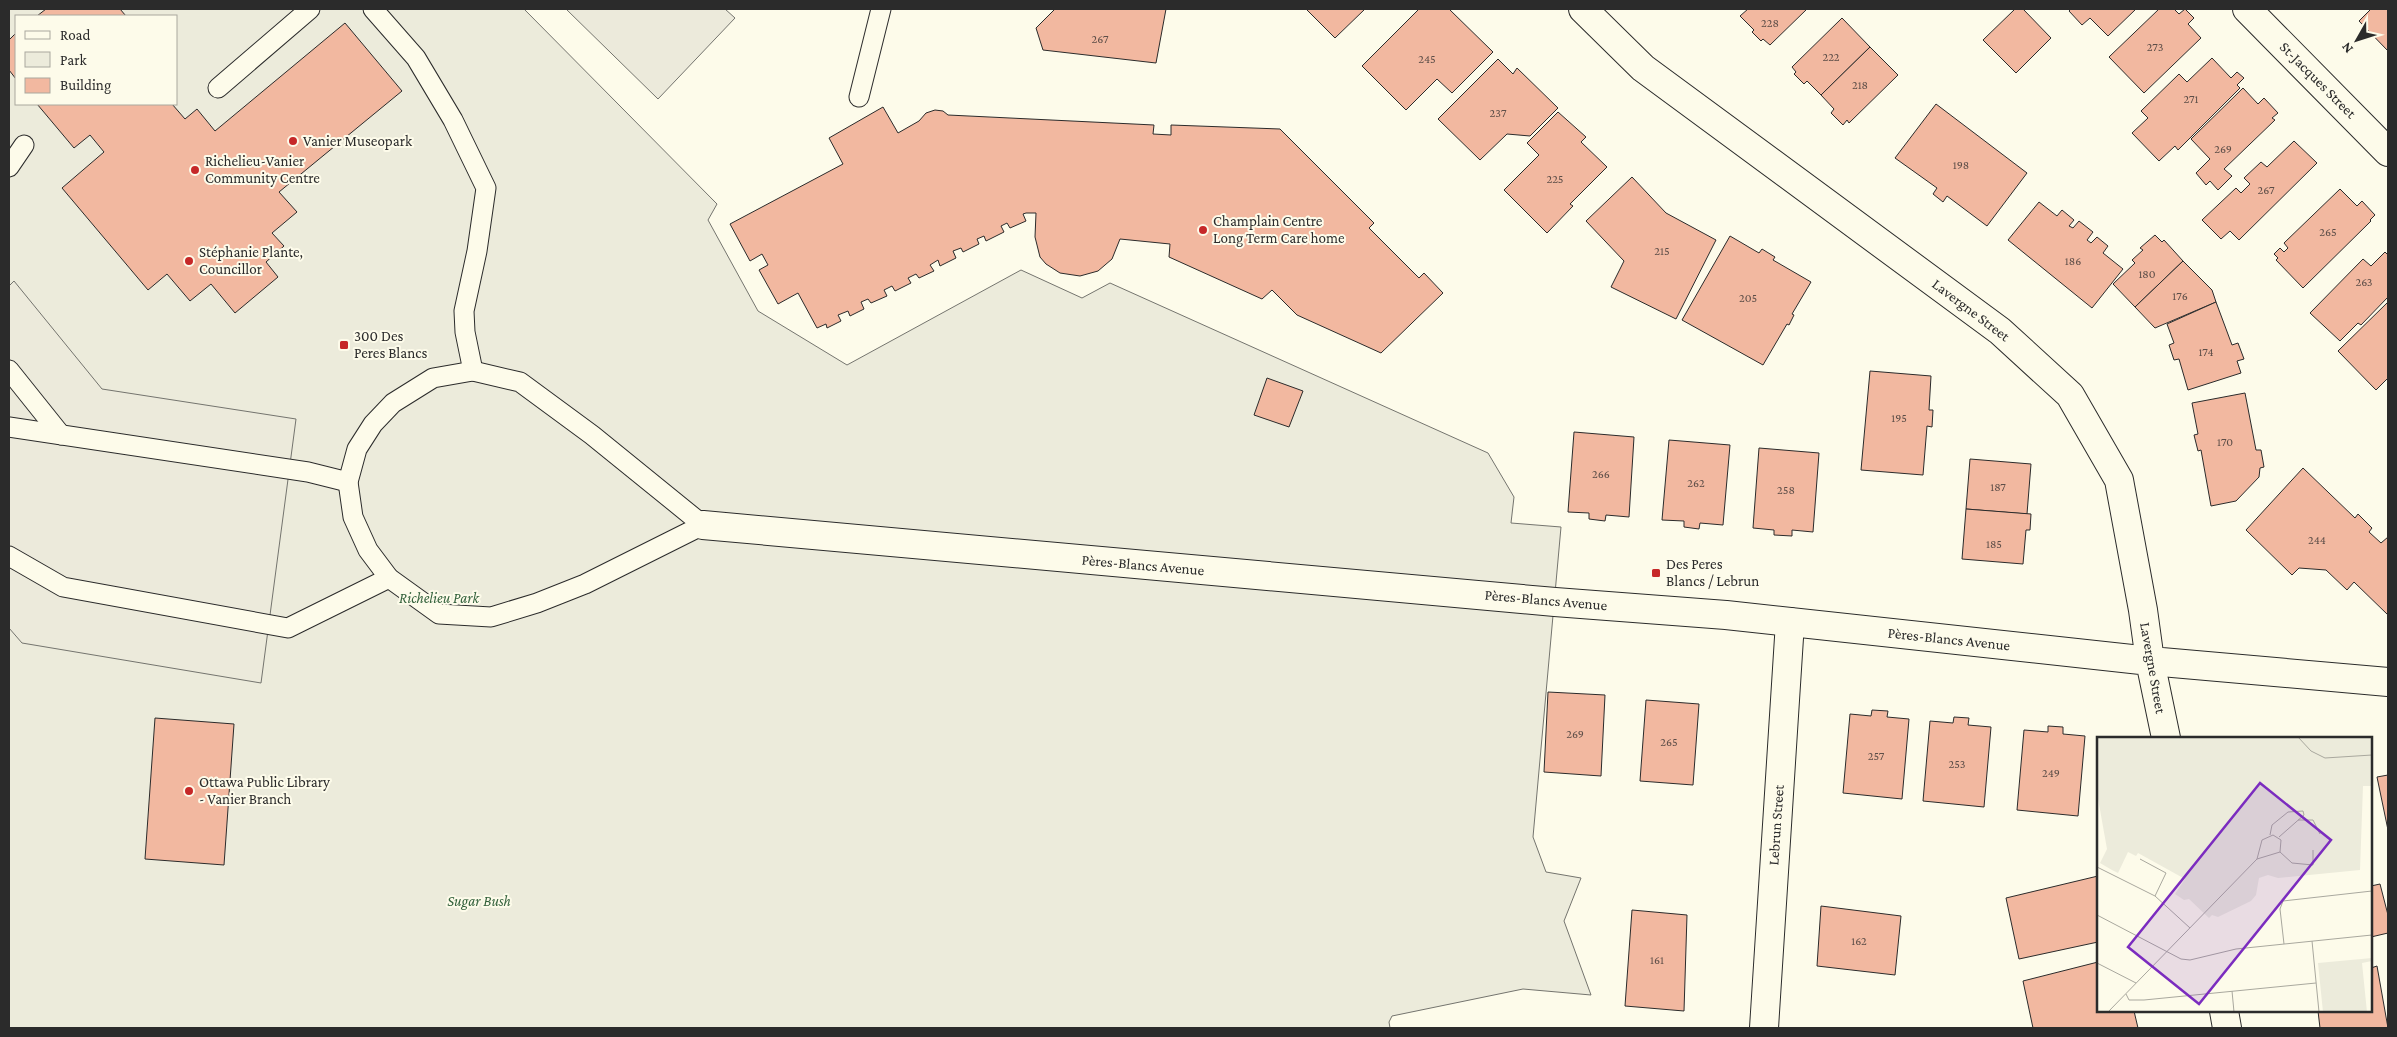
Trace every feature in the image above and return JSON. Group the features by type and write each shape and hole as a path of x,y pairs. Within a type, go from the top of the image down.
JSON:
{"street":[{"name":"Lavergne Street","path":"1583,9 1643,68 2000,331 2070,395 2119,480 2143,610 2150,661 2166,737"},
{"name":"St-Jacques Street","path":"2247,9 2388,152"},
{"name":"Pères-Blancs Avenue","path":"703,525 1790,622 2150,661 2388,682"},
{"name":"Lebrun Street","path":"1764,1028 1790,622"},
{"path":"2224,1012 2227,1028"}],"lane":[{"path":"218,88 310,9"},
{"path":"373,9 416,58 453,120 486,188 464,311 465,332 473,371"},
{"path":"859,97 881,9"},
{"path":"9,167 24,145"},
{"path":"9,370 61,435"},
{"path":"473,371 520,382 592,435 703,525 586,584 491,617 439,614 389,578 368,550 353,517 348,482 357,449 373,424 393,402 433,378 473,371"},
{"path":"9,427 308,472 348,482"},
{"path":"9,556 63,587 288,628 389,578"}],"green space":[{"name":"Richelieu Park","path":"9,9 524,9 717,204 708,220 758,311 847,365 1021,270 1082,298 1110,283 1488,453 1514,497 1511,523 1561,527 1533,837 1546,872 1581,878 1564,921 1591,995 1523,989 1392,1016 1389,1022 1390,1028 9,1028"}],"shaded area":[{"path":"566,9 725,9 735,18 658,99"},
{"path":"14,281 102,389 296,419 261,683 22,643 9,628 9,286"}],"building":[{"path":"46,9 120,9 125,15 38,15"},
{"path":"1055,9 1166,9 1156,63 1043,50 1036,28"},
{"path":"1306,9 1365,9 1335,38"},
{"path":"1419,9 1449,9 1493,52 1452,93 1437,79 1406,110 1362,66"},
{"path":"1748,9 1807,9 1770,45 1763,39 1761,41 1752,32 1754,30 1740,16"},
{"path":"2015,9 2023,9 2051,38 2016,73 1983,40"},
{"path":"2071,9 2136,9 2108,36 2090,18 2082,25 2069,11"},
{"path":"2159,9 2174,9 2179,14 2185,9 2194,18 2188,24 2201,38 2144,93 2109,57"},
{"path":"2371,9 2388,9 2388,51 2359,21"},
{"path":"1842,18 1870,47 1821,95 1807,81 1804,84 1794,74 1796,72 1792,67"},
{"name":"Richelieu-Vanier Community Centre","path":"345,23 402,91 279,192 297,212 272,233 284,246 266,262 278,277 235,313 211,284 190,301 167,274 148,290 62,188 104,152 90,135 74,148 38,105 173,105 185,119 197,109 215,131"},
{"path":"15,34 15,78 9,70 9,40"},
{"path":"1870,47 1898,75 1849,123 1847,120 1843,125 1831,113 1834,109 1821,95"},
{"path":"2212,58 2231,78 2237,72 2244,78 2237,85 2240,88 2178,150 2175,146 2159,161 2132,133 2148,118 2141,111 2179,74 2187,82"},
{"path":"1498,59 1513,74 1517,68 1558,108 1530,136 1507,134 1480,160 1438,119"},
{"path":"2243,88 2258,104 2264,98 2278,113 2272,118 2275,120 2224,169 2232,176 2218,190 2210,181 2206,185 2196,173 2210,159 2191,139"},
{"path":"1936,104 2027,173 1987,226 1947,196 1943,202 1933,194 1937,188 1895,158"},
{"name":"Champlain Centre Long Term Care home","path":"883,107 898,133 919,121 926,113 935,110 943,111 948,115 1154,125 1153,134 1171,135 1171,125 1280,129 1374,223 1369,228 1419,278 1424,273 1443,293 1381,353 1297,315 1272,290 1262,299 1169,257 1170,244 1120,239 1112,259 1098,271 1080,276 1060,273 1046,264 1040,257 1035,237 1036,213 1026,213 1023,214 1026,221 1010,228 1007,223 1001,226 1004,232 986,241 984,236 977,239 979,244 963,252 961,248 953,251 956,258 940,266 938,260 930,265 934,271 919,278 916,274 908,278 911,283 895,291 892,286 884,290 887,296 871,303 868,299 861,302 864,309 850,316 848,311 838,315 841,321 827,328 826,324 817,328 798,293 778,304 759,270 768,265 762,254 750,261 730,224 843,164 829,138"},
{"path":"1558,112 1586,137 1581,142 1607,167 1570,204 1573,206 1547,233 1504,190 1539,155 1527,143"},
{"path":"2294,141 2317,163 2239,240 2230,231 2221,239 2202,220 2236,188 2241,193 2250,184 2244,178 2261,162 2267,167"},
{"path":"1632,177 1666,213 1716,240 1676,319 1611,287 1624,261 1586,221"},
{"path":"2340,189 2357,206 2362,201 2375,215 2303,288 2276,260 2278,258 2274,254 2280,248 2284,252 2288,248 2284,243"},
{"path":"2039,202 2057,216 2062,210 2074,220 2069,226 2073,228 2079,221 2093,232 2087,240 2091,243 2097,237 2108,246 2103,253 2123,269 2092,308 2008,240"},
{"path":"2155,235 2162,242 2164,240 2183,261 2135,307 2113,284 2135,263 2132,260 2143,250 2140,248"},
{"path":"1730,236 1759,253 1762,249 1775,257 1773,260 1811,282 1792,314 1794,315 1789,325 1787,324 1763,365 1682,320"},
{"path":"2385,252 2388,255 2388,297 2361,325 2358,323 2340,341 2310,313 2363,259 2371,266"},
{"path":"2183,261 2212,290 2216,302 2155,328 2135,307"},
{"path":"2216,302 2232,345 2238,343 2244,359 2237,361 2241,373 2188,390 2179,359 2174,360 2169,345 2174,343 2167,324"},
{"path":"2388,302 2388,378 2376,390 2338,351"},
{"path":"1870,371 1931,376 1929,410 1933,410 1932,427 1927,426 1923,475 1861,470"},
{"path":"1267,378 1303,391 1289,427 1254,415"},
{"path":"2245,393 2256,450 2261,450 2264,467 2260,468 2259,477 2236,501 2211,506 2201,450 2198,451 2194,435 2198,434 2192,403"},
{"path":"1574,432 1634,437 1629,517 1606,515 1605,521 1589,519 1589,513 1568,512"},
{"path":"1669,440 1730,445 1723,525 1700,523 1699,529 1684,527 1684,521 1662,520"},
{"path":"1759,448 1819,453 1813,532 1792,530 1792,536 1774,535 1774,530 1753,528"},
{"path":"1970,459 2031,464 2027,514 1966,509"},
{"path":"2303,468 2355,518 2358,514 2372,528 2369,532 2381,543 2388,537 2388,615 2354,582 2347,590 2326,570 2299,568 2292,575 2246,530"},
{"path":"1966,509 2031,514 2030,530 2026,530 2023,564 1962,559"},
{"path":"1548,692 1605,695 1601,776 1544,772"},
{"path":"1646,700 1699,704 1693,785 1640,781"},
{"path":"1872,710 1888,711 1887,717 1909,719 1902,799 1843,793 1850,714 1871,716"},
{"path":"1954,717 1969,718 1968,725 1991,727 1984,807 1923,801 1930,721 1953,723"},
{"name":"Ottawa Public Library - Vanier Branch","path":"155,718 234,724 224,865 145,859"},
{"path":"2048,726 2063,727 2063,734 2085,736 2078,816 2017,810 2024,730 2048,732"},
{"path":"2388,775 2388,830 2377,777"},
{"path":"2097,876 2097,942 2019,959 2006,898"},
{"path":"2380,884 2388,915 2388,933 2372,937 2372,886"},
{"path":"1821,906 1901,916 1895,975 1817,966"},
{"path":"1632,910 1687,915 1684,1011 1625,1006"},
{"path":"2097,962 2097,1012 2134,1012 2138,1028 2033,1028 2023,981"},
{"path":"2377,966 2388,1028 2320,1028 2318,1012 2372,1012 2372,968"}],"place":[{"name":"Vanier Museopark","path":"293,141"},
{"name":"Richelieu-Vanier Community Centre","path":"195,170"},
{"name":"Champlain Centre Long Term Care home","path":"1203,230"},
{"name":"Stéphanie Plante, Councillor","path":"189,261"},
{"name":"300 Des Peres Blancs","path":"344,345"},
{"name":"Des Peres Blancs / Lebrun","path":"1656,573"},
{"name":"Ottawa Public Library - Vanier Branch","path":"189,791"}],"park label":[{"name":"Sugar Bush","path":"479,901"}]}
